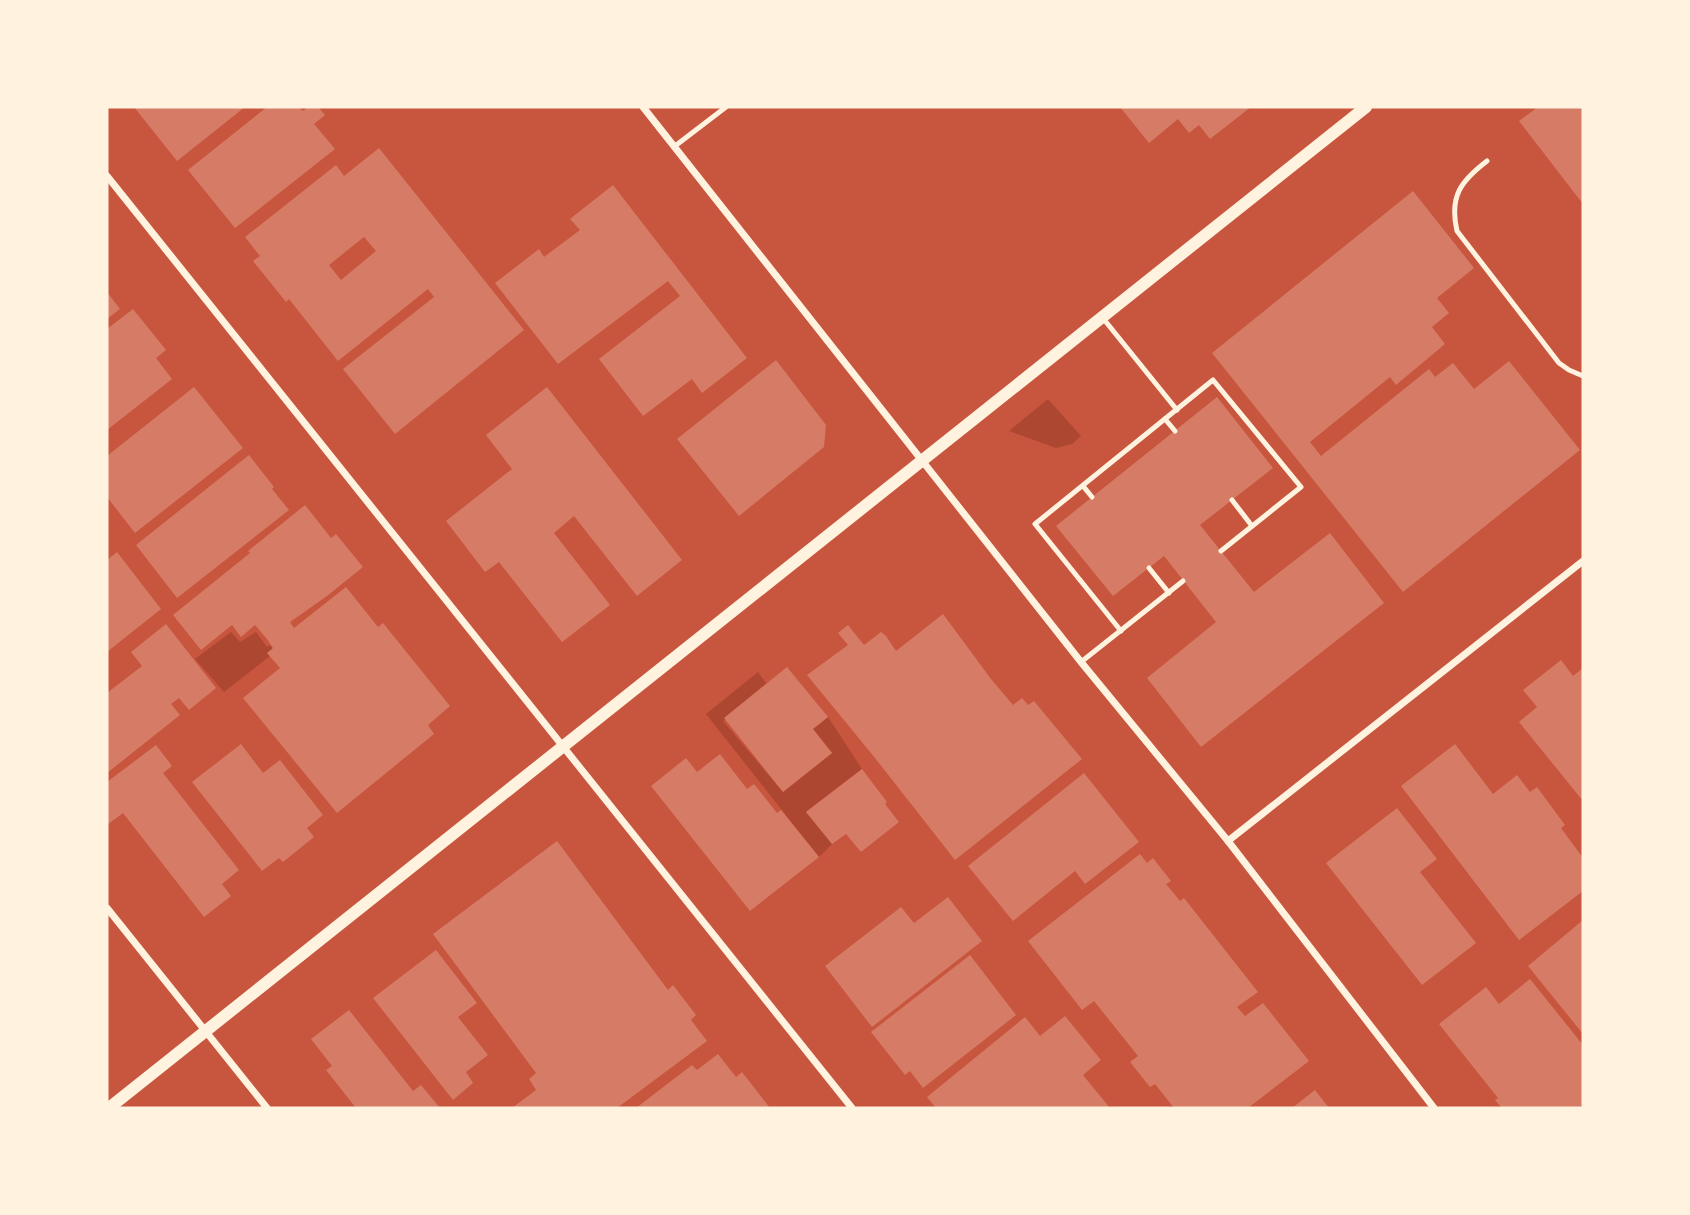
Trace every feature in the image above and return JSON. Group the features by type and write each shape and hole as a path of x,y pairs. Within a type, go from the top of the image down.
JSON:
{"street":[{"path":"643,107 1082,662 1228,841 1434,1108"},
{"path":"108,1108 1366,107"},
{"path":"107,176 852,1108"},
{"path":"1228,841 1583,561"},
{"path":"107,908 267,1108"}],"lane":[{"path":"675,146 726,107"},
{"path":"1487,161 1462,182 1458,192 1455,221 1457,231 1559,363 1583,376"},
{"path":"1102,317 1177,410"},
{"path":"1121,631 1035,524 1213,380 1301,487 1221,551"},
{"path":"1165,419 1174,431"},
{"path":"1083,486 1092,497"},
{"path":"1231,500 1252,526"},
{"path":"1149,568 1169,593"},
{"path":"1082,662 1183,581"}],"shaded area":[{"path":"1048,399 1081,436 1072,444 1056,448 1009,431"},
{"path":"231,632 240,642 256,632 267,647 270,645 275,652 224,692 195,659"},
{"path":"758,672 768,686 723,721 783,792 832,753 813,729 828,717 862,769 807,811 832,844 819,857 706,714"}],"building":[{"path":"134,107 245,107 177,161"},
{"path":"267,107 299,107 303,111 308,107 318,107 325,115 314,124 335,149 235,228 188,170"},
{"path":"1120,107 1251,107 1210,139 1199,125 1189,133 1178,119 1149,143"},
{"path":"1538,107 1583,107 1583,204 1519,121"},
{"path":"379,148 524,330 395,434 343,369 434,297 428,289 338,361 289,299 286,302 253,261 260,256 245,237 336,165 344,176","holes":["364,237 376,251 341,280 329,265"]},
{"path":"613,185 747,358 702,393 692,379 643,416 599,359 680,296 668,281 558,364 495,283 539,249 544,257 580,230 570,219"},
{"path":"1413,191 1474,268 1437,298 1449,313 1432,327 1445,344 1396,385 1390,377 1310,442 1321,456 1429,369 1435,377 1453,363 1474,389 1509,361 1580,450 1403,592 1212,353"},
{"path":"107,292 120,309 107,319"},
{"path":"133,309 166,350 156,358 172,379 107,430 107,329"},
{"path":"776,360 826,425 824,447 739,516 677,439"},
{"path":"194,387 243,448 135,533 107,497 107,456"},
{"path":"547,387 682,560 637,596 574,516 554,533 610,605 562,642 499,562 485,572 446,521 512,469 486,435"},
{"path":"1217,397 1273,468 1200,525 1254,592 1330,533 1384,603 1201,747 1147,678 1216,622 1164,556 1113,596 1056,526"},
{"path":"249,455 289,510 177,598 136,545"},
{"path":"305,505 331,538 336,534 363,567 290,622 294,628 346,587 378,627 383,623 450,706 428,725 434,734 337,813 243,698 280,668 267,653 273,648 267,639 255,625 241,637 232,625 201,650 173,615"},
{"path":"117,552 161,609 107,652 107,560"},
{"path":"943,614 1013,705 1022,698 1028,705 1034,701 1082,759 955,860 807,675 848,645 838,633 848,625 864,645 881,632 896,651"},
{"path":"166,624 216,688 189,710 179,698 171,704 180,715 107,773 107,693 142,666 131,652"},
{"path":"1561,660 1573,676 1583,668 1583,801 1519,722 1537,707 1523,690"},
{"path":"787,667 828,717 813,729 832,753 783,792 724,718"},
{"path":"241,744 263,773 280,760 323,815 307,828 314,837 283,862 279,858 262,871 192,782"},
{"path":"1455,744 1493,794 1517,775 1530,792 1537,787 1565,825 1561,828 1583,858 1583,891 1519,940 1401,786"},
{"path":"156,745 172,766 163,773 239,870 222,884 231,896 204,917 123,813 107,825 107,782"},
{"path":"720,754 747,789 754,784 777,813 781,810 819,857 750,911 651,786 686,758 697,772"},
{"path":"862,769 899,822 861,852 846,834 832,844 806,812"},
{"path":"1084,773 1139,842 1085,884 1075,871 1013,921 968,866"},
{"path":"1397,808 1437,859 1420,872 1476,943 1422,985 1326,863"},
{"path":"557,841 668,990 673,985 696,1015 691,1020 707,1041 617,1108 512,1108 536,1090 529,1079 536,1073 433,934"},
{"path":"1140,854 1147,863 1153,858 1171,881 1166,884 1180,901 1184,898 1258,992 1237,1007 1245,1016 1263,1003 1309,1061 1248,1108 1174,1108 1155,1084 1150,1087 1130,1062 1138,1056 1094,1001 1082,1010 1028,941"},
{"path":"948,897 982,941 872,1027 825,966 901,907 914,923"},
{"path":"1583,920 1583,1034 1528,966"},
{"path":"436,950 477,1003 458,1017 488,1055 466,1072 473,1083 453,1100 373,998"},
{"path":"970,955 1016,1015 923,1088 910,1071 905,1075 871,1032"},
{"path":"1530,979 1583,1045 1583,1108 1502,1108 1495,1100 1498,1098 1439,1024 1486,987 1499,1004"},
{"path":"349,1010 413,1091 421,1085 440,1108 356,1108 326,1070 332,1066 311,1039"},
{"path":"1065,1016 1101,1060 1083,1075 1110,1108 936,1108 927,1097 1025,1017 1040,1036"},
{"path":"718,1054 736,1077 742,1072 770,1108 636,1108 692,1065 697,1070"},
{"path":"1315,1090 1329,1108 1292,1108"}]}
